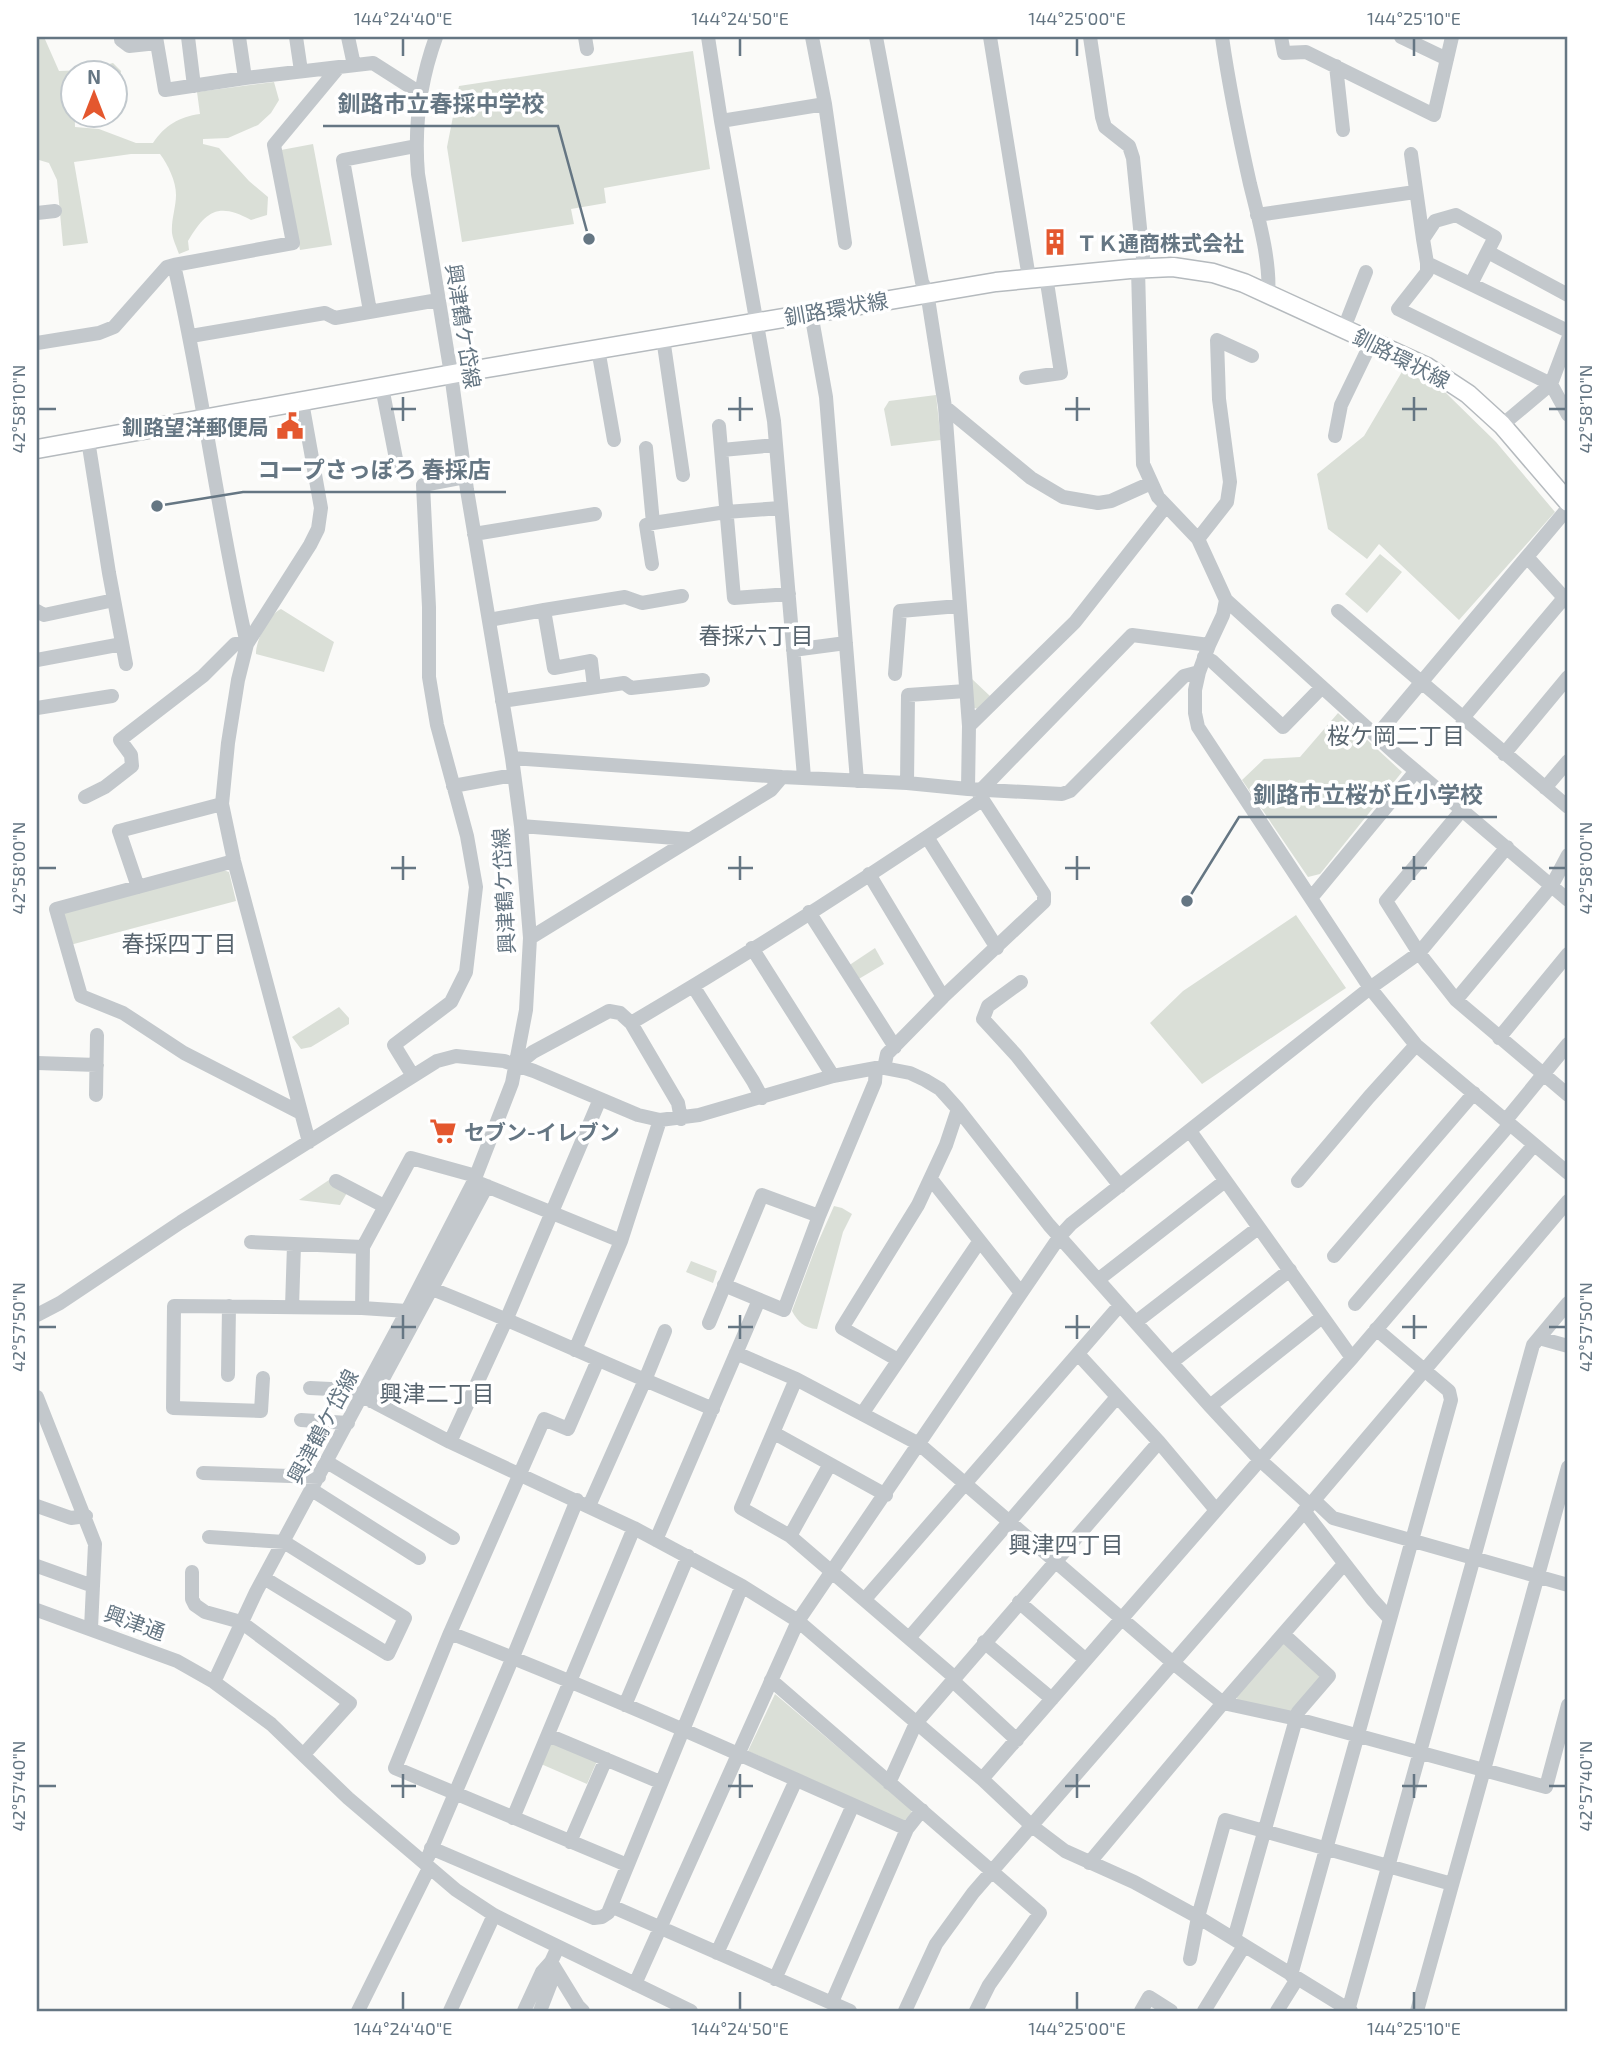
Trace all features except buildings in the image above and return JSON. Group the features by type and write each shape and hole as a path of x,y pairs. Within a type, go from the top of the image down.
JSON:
{"main road":[{"name":"釧路環状線","path":"37,449 927,292 1038,277 1173,267 1213,273 1244,283 1427,367 1468,394 1502,425 1567,500"}],"street":[{"path":"121,37 121,40 130,46 157,40 164,90 373,63 420,93"},
{"path":"188,37 194,86"},
{"path":"239,37 245,78"},
{"path":"296,37 302,71"},
{"path":"348,37 354,65"},
{"name":"興津鶴ケ岱線","path":"214,1682 264,1577 348,1423 366,1399 407,1311 479,1181 517,1065 526,1010 530,938 522,826 418,174 416,146 420,93 436,37"},
{"path":"708,37 720,121 774,421 804,777"},
{"path":"812,37 825,104 845,243"},
{"path":"724,1285 784,1310 819,1216 887,1055 943,997 1044,902 1044,894 977,792 966,691 945,407 927,292 922,282 876,37"},
{"path":"990,37 1038,277 1061,373 1026,378"},
{"path":"1090,37 1105,127 1129,146 1133,158 1141,269 1143,464 1158,497 1198,539 1226,600 1416,771 1568,900"},
{"path":"1222,37 1233,106 1269,281 1268,295"},
{"path":"1281,37 1284,53 1306,52 1434,115 1452,37"},
{"path":"1401,37 1447,59"},
{"path":"1336,66 1343,130"},
{"path":"37,343 99,333 114,327 167,267 293,243 274,145 338,68"},
{"path":"720,121 825,104"},
{"path":"370,311 343,160 416,146"},
{"path":"1411,154 1427,272 1398,309 1551,384 1568,415"},
{"path":"1257,215 1415,192"},
{"path":"37,214 55,211"},
{"path":"1423,239 1435,221 1455,215 1495,237 1471,285"},
{"path":"1488,252 1568,295"},
{"path":"1427,262 1568,331"},
{"path":"174,265 191,336 231,573 247,644"},
{"path":"1344,328 1366,272"},
{"path":"191,336 325,313 335,318 438,300"},
{"path":"811,313 826,397 857,781"},
{"path":"663,338 683,475"},
{"path":"1502,425 1551,384 1568,339"},
{"path":"1198,539 1227,502 1230,482 1219,399 1217,341 1252,356"},
{"path":"1335,436 1342,405 1372,341"},
{"path":"598,349 614,440"},
{"path":"382,387 397,464"},
{"path":"302,402 321,508 318,529 247,644 230,731 222,804 234,861 309,1142"},
{"path":"945,407 1031,478 1063,497 1098,503 1111,501 1151,483"},
{"path":"719,426 734,598 789,594"},
{"path":"88,440 126,664"},
{"path":"722,450 776,445"},
{"path":"646,448 653,523"},
{"path":"412,1076 394,1045 451,1002 466,972 476,887 467,836 438,725 429,677 429,607 423,485 465,477"},
{"path":"1377,735 1527,557 1567,500"},
{"path":"969,726 1075,622 1166,506"},
{"path":"652,564 646,525 726,512 781,508"},
{"path":"474,534 595,514"},
{"path":"1462,719 1566,600 1527,557"},
{"path":"489,620 625,597 642,603 682,596"},
{"path":"37,611 44,615 114,600"},
{"path":"1226,600 1223,615 1206,651 1195,690 1198,727 1370,988 1416,1045 1568,1173"},
{"path":"895,674 901,611 959,606"},
{"path":"544,610 554,668 591,661 594,687"},
{"path":"1338,611 1568,807"},
{"path":"631,1023 927,837 977,792 1132,635 1206,651 1212,661 1283,727 1322,687"},
{"path":"793,650 846,643"},
{"path":"85,797 105,787 131,766 131,755 120,740 204,676 235,644 247,644"},
{"path":"37,660 122,645"},
{"path":"512,758 907,783 977,792 1062,794 1070,791 1184,676 1199,672"},
{"path":"1504,754 1568,677"},
{"path":"502,701 624,683 631,688 703,680"},
{"path":"907,783 908,695 966,691"},
{"path":"37,708 112,696"},
{"path":"1545,788 1568,761"},
{"path":"1311,898 1416,771"},
{"path":"453,786 514,775"},
{"path":"530,938 771,790 782,777"},
{"path":"138,887 119,831 222,804"},
{"path":"1462,810 1387,901 1419,953 1455,1000 1568,1095"},
{"path":"522,826 688,839"},
{"path":"927,837 997,948"},
{"path":"635,1984 798,1621 1060,1236 1071,1224 1370,988 1419,953 1507,847"},
{"path":"1455,1000 1552,884 1568,855"},
{"path":"234,861 56,909 81,996 123,1013 184,1053 301,1113"},
{"path":"869,874 943,997"},
{"path":"809,912 895,1047"},
{"path":"752,948 832,1076"},
{"path":"1499,1038 1568,954"},
{"path":"1021,982 988,1006 984,1020 1120,1186"},
{"path":"693,986 762,1098"},
{"path":"517,1065 544,1045 609,1011 620,1013 631,1023 678,1103 681,1119"},
{"path":"96,1095 97,1035"},
{"path":"1355,1304 1508,1122 1568,1044"},
{"path":"1298,1181 1416,1045"},
{"path":"37,1315 60,1303 181,1222 437,1061 456,1056 504,1061 638,1115 660,1120 681,1119 832,1076 880,1068 910,1073 940,1089 958,1108 1060,1236 1120,1305 1260,1460 1309,1505 1333,1518 1568,1585"},
{"path":"37,1063 97,1065"},
{"path":"1334,1256 1474,1093"},
{"path":"450,1442 507,1318 600,1099"},
{"path":"898,1360 842,1328 918,1206 946,1145 958,1108"},
{"path":"575,1350 621,1241 660,1120"},
{"path":"1190,1131 1352,1358"},
{"path":"982,1779 1352,1358 1534,1145"},
{"path":"362,1308 363,1247 411,1158 479,1181 621,1241"},
{"path":"930,1179 1021,1293"},
{"path":"336,1181 384,1206"},
{"path":"366,1399 432,1289 479,1181"},
{"path":"1099,1279 1225,1181"},
{"path":"709,1323 762,1195 819,1216"},
{"path":"905,2011 936,1944 955,1915 1568,1201"},
{"path":"1136,1322 1258,1228"},
{"path":"251,1242 363,1247"},
{"path":"862,1414 979,1242"},
{"path":"292,1307 294,1245"},
{"path":"1172,1362 1290,1270"},
{"path":"432,1289 507,1318 713,1409"},
{"path":"656,1539 758,1300"},
{"path":"310,1388 351,1390 450,1442 656,1539 742,1586 798,1621 982,1779 1032,1826 1065,1851 1134,1882 1198,1917 1349,2011 1533,1345 1568,1303"},
{"path":"865,1599 1120,1305"},
{"path":"262,1378 261,1411 173,1408 174,1306 407,1311"},
{"path":"228,1376 229,1306"},
{"path":"1210,1406 1322,1317"},
{"path":"1277,2011 1294,1977 1451,1400 1449,1391 1376,1329"},
{"path":"358,2011 427,1866 431,1848 513,1657 583,1503 645,1380 665,1331"},
{"path":"1539,1338 1568,1346"},
{"path":"736,1353 796,1379 919,1444 1171,1662 1223,1703 1297,1719 1546,1787 1568,1705"},
{"path":"1078,1354 1159,1442 1216,1510"},
{"path":"598,1360 568,1429 544,1419 450,1633 395,1768 627,1865"},
{"path":"796,1379 741,1508 790,1536 833,1571 1017,1740"},
{"path":"37,1397 96,1544 90,1628"},
{"path":"909,1639 1117,1397"},
{"path":"301,1420 348,1423"},
{"path":"774,1433 886,1495"},
{"path":"889,1783 916,1723 1159,1442"},
{"path":"327,1462 453,1538"},
{"path":"790,1536 830,1464"},
{"path":"1417,2011 1568,1467"},
{"path":"203,1473 315,1483 419,1558"},
{"path":"1309,1505 1344,1564 1390,1619"},
{"path":"37,1506 71,1518 86,1516"},
{"path":"513,1818 634,1528"},
{"path":"209,1537 284,1542 405,1618 388,1654 264,1577"},
{"path":"625,1705 688,1556"},
{"path":"1088,1863 1344,1564"},
{"path":"37,1566 93,1586"},
{"path":"192,1572 192,1599 195,1605 205,1612 242,1622 350,1703 304,1754"},
{"path":"431,1848 594,1918 608,1913 742,1586"},
{"path":"1019,1602 1086,1660"},
{"name":"興津通","path":"37,1610 177,1661 214,1682 271,1724 348,1798 456,1890 494,1915 691,2011"},
{"path":"450,1633 738,1753 907,1829"},
{"path":"1204,2011 1239,1943 1265,1832 1298,1712 1329,1676 1283,1634"},
{"path":"984,1642 1052,1699"},
{"path":"771,1680 1040,1913 989,1985 976,2011"},
{"path":"548,1735 660,1782"},
{"path":"570,1842 606,1759"},
{"path":"717,1953 796,1780"},
{"path":"775,1979 853,1805"},
{"path":"832,2002 907,1829 922,1810"},
{"path":"1190,1959 1198,1917 1225,1820 1452,1884"},
{"path":"611,1906 850,2011"},
{"path":"450,2011 494,1915"},
{"path":"540,2011 552,1980 558,1947"},
{"path":"524,2011 542,1972 554,1967"},
{"path":"554,1967 583,2011"},
{"path":"1141,2011 1149,1997 1171,2011"}],"shaded area":[{"path":"37,37 44,37 60,71 60,130 102,130 136,143 153,143 162,131 173,123 200,114 197,92 274,82 279,100 271,113 258,125 228,138 203,139 203,144 219,148 249,181 268,197 267,215 251,220 230,211 221,211 207,216 188,241 189,250 179,254 172,233 175,184 160,154 131,154 74,162 88,243 63,246 57,180 49,163 39,160 37,162"},
{"path":"693,51 710,169 604,188 606,203 571,209 574,224 462,242 447,147 459,86"},
{"path":"313,144 332,245 300,250 281,150"},
{"path":"1403,370 1446,393 1496,442 1555,512 1459,620 1379,544 1367,559 1328,529 1317,474 1364,436"},
{"path":"936,395 941,440 891,446 884,409 889,401"},
{"path":"1380,554 1402,572 1367,613 1345,594"},
{"path":"281,609 334,642 324,672 256,654 264,628"},
{"path":"972,679 990,696 978,709 971,707"},
{"path":"1338,713 1402,772 1320,874 1308,877 1242,780 1264,759 1300,757"},
{"path":"223,870 229,872 236,901 70,945 62,918 65,912"},
{"path":"1296,915 1346,988 1202,1084 1150,1023 1183,991"},
{"path":"875,948 884,964 857,980 848,966"},
{"path":"339,1007 349,1018 349,1024 311,1047 301,1049 292,1037"},
{"path":"329,1180 348,1191 340,1205 299,1200"},
{"path":"834,1206 852,1214 843,1232 817,1329 802,1324 792,1311"},
{"path":"691,1261 717,1271 713,1283 686,1272"},
{"path":"1283,1641 1323,1676 1288,1714 1238,1701 1236,1695"},
{"path":"775,1694 912,1810 910,1816 904,1821 748,1751"},
{"path":"550,1741 597,1761 587,1784 541,1764"}],"place":[{"name":"釧路市立春採中学校","path":"589,239"},
{"name":"ＴＫ通商株式会社","path":"1055,242"},
{"name":"釧路望洋郵便局","path":"290,426"},
{"name":"コープさっぽろ 春採店","path":"157,506"},
{"name":"釧路市立桜が丘小学校","path":"1187,901"},
{"name":"セブン-イレブン","path":"443,1131"}],"district":[{"name":"春採六丁目","path":"756,635"},
{"name":"桜ケ岡二丁目","path":"1396,735"},
{"name":"春採四丁目","path":"179,943"},
{"name":"興津二丁目","path":"437,1393"},
{"name":"興津四丁目","path":"1066,1544"}]}
